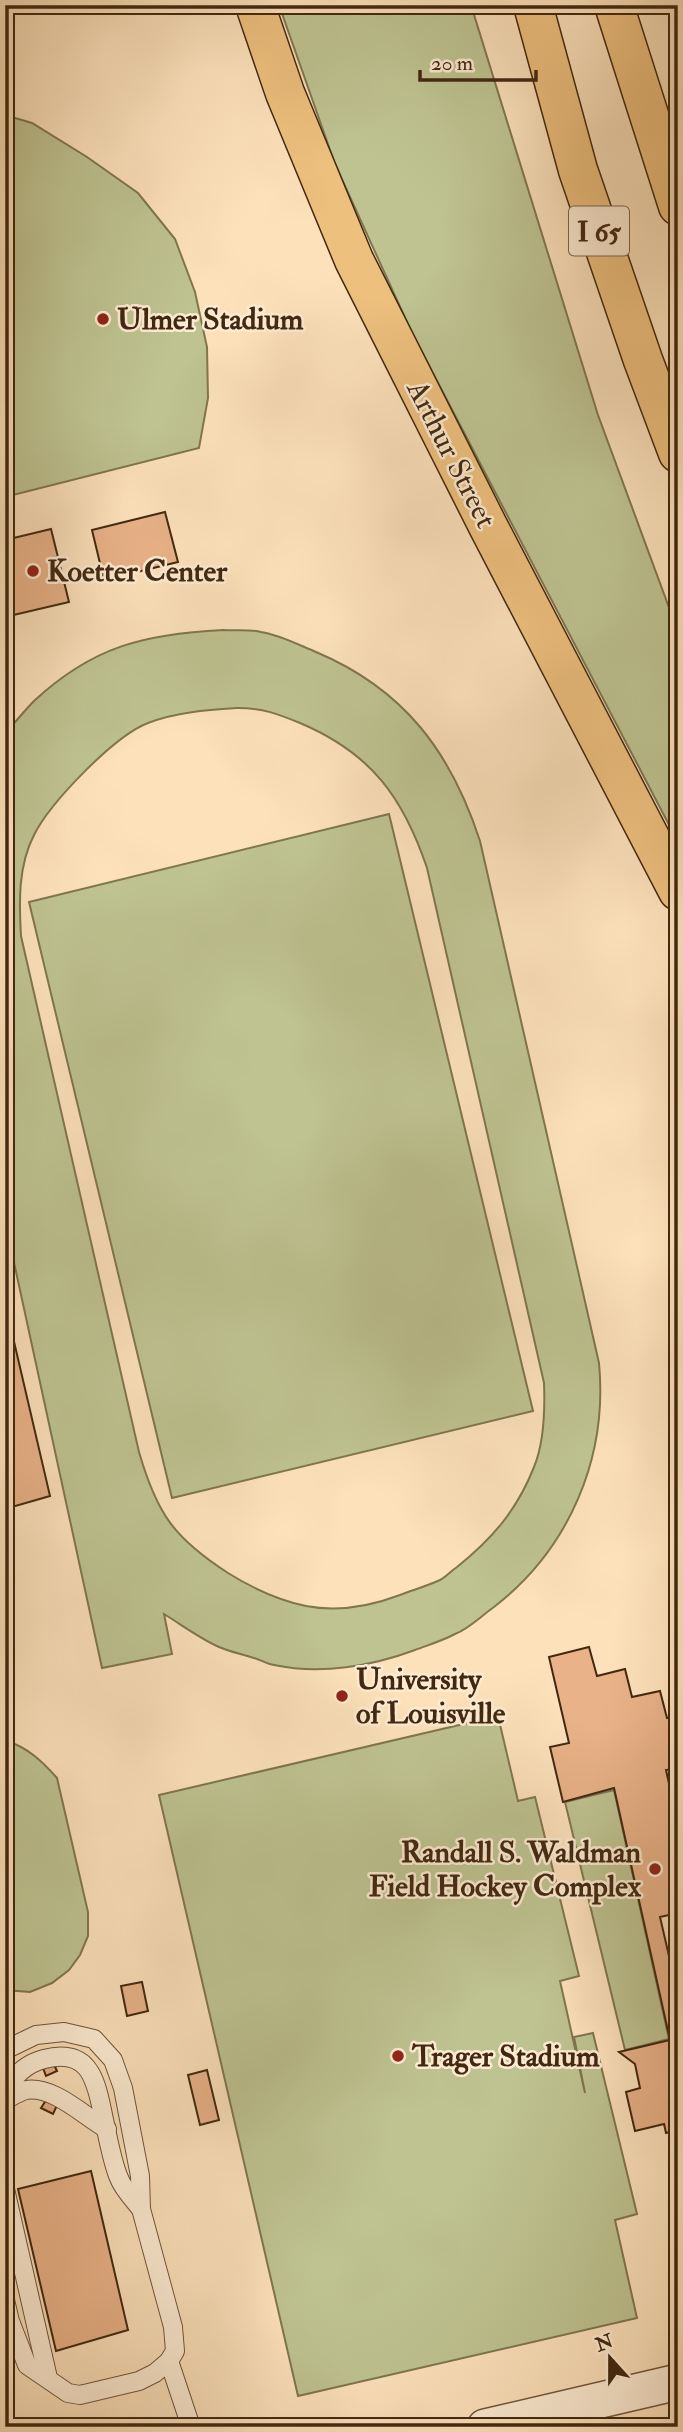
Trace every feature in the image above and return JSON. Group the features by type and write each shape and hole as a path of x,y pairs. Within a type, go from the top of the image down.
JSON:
{"main road":[{"name":"Arthur Street","path":"255,5 285,93 354,260 488,526 678,891"},
{"name":"I 65","path":"533,5 578,170 678,453"},
{"path":"614,5 678,206"}],"street":[{"path":"485,2427 678,2382"}],"lane":[{"path":"5,2050 36,2035 64,2032 94,2039 113,2060 123,2088 140,2176 141,2209 173,2327 175,2351 169,2361 155,2373 139,2381 80,2395 68,2393 27,2365 5,2300"},
{"path":"5,2093 10,2082 21,2070 43,2059 67,2056 78,2060 89,2070 97,2084 119,2179 141,2209"},
{"path":"5,2100 26,2090 42,2092 61,2099 107,2129"},
{"path":"5,2189 48,2378"},
{"path":"169,2361 191,2427"}],"green space":[{"path":"279,5 471,5 598,415 678,632 678,842 412,333 335,164"},
{"name":"Ulmer Stadium","path":"5,115 32,123 138,193 175,239 195,292 207,347 208,398 199,448 5,497"},
{"path":"247,630 268,633 347,667 399,705 439,752 455,779 480,841 599,1363 597,1433 590,1467 563,1529 543,1558 520,1584 471,1625 440,1641 399,1656 346,1667 310,1669 269,1664 219,1647 164,1614 172,1654 102,1668 5,1221 5,733 34,701 56,682 99,655 144,640 195,632","holes":["247,708 292,720 346,748 381,780 395,799 418,843 427,868 544,1383 543,1426 537,1458 520,1497 493,1534 440,1580 389,1599 354,1607 306,1606 275,1597 246,1584 209,1560 181,1536 170,1523 153,1492 139,1452 21,936 22,872 29,847 42,822 84,772 118,741 148,723 192,712"]},
{"path":"389,814 533,1411 172,1498 29,902"},
{"name":"Trager Stadium","path":"498,1716 518,1801 535,1797 579,1976 560,1981 585,2093 574,2037 593,2033 637,2214 615,2220 637,2318 298,2396 159,1795"},
{"path":"5,1740 34,1755 57,1778 88,1912 88,1936 80,1955 69,1970 52,1983 30,1992 5,1990"},
{"name":"Trager Stadium","path":"614,1790 669,2039 625,2050 565,1802"}],"building":[{"path":"165,512 178,562 104,580 92,530"},
{"name":"Koetter Center","path":"51,529 69,602 5,617 5,540"},
{"path":"5,1303 50,1496 5,1509"},
{"name":"Randall S. Waldman Field Hockey Complex","path":"589,1647 597,1676 625,1669 632,1697 660,1691 667,1718 678,1715 678,1750 675,1751 678,1768 666,1770 678,1824 678,1913 660,1917 678,1995 678,2130 666,2133 664,2124 635,2131 626,2092 640,2088 635,2064 619,2052 670,2040 614,1788 563,1802 550,1747 569,1743 549,1657"},
{"path":"142,1982 148,2011 127,2016 121,1986"},
{"path":"50,2056 57,2071 46,2076 40,2060"},
{"path":"207,2070 219,2120 200,2125 188,2075"},
{"path":"50,2094 60,2099 53,2114 41,2108"},
{"path":"91,2171 128,2330 56,2351 18,2189"}],"place":[{"name":"Ulmer Stadium","path":"103,319"},
{"name":"Koetter Center","path":"33,571"},
{"name":"University of Louisville","path":"342,1696"},
{"name":"Randall S. Waldman Field Hockey Complex","path":"655,1869"},
{"name":"Trager Stadium","path":"398,2056"}]}
